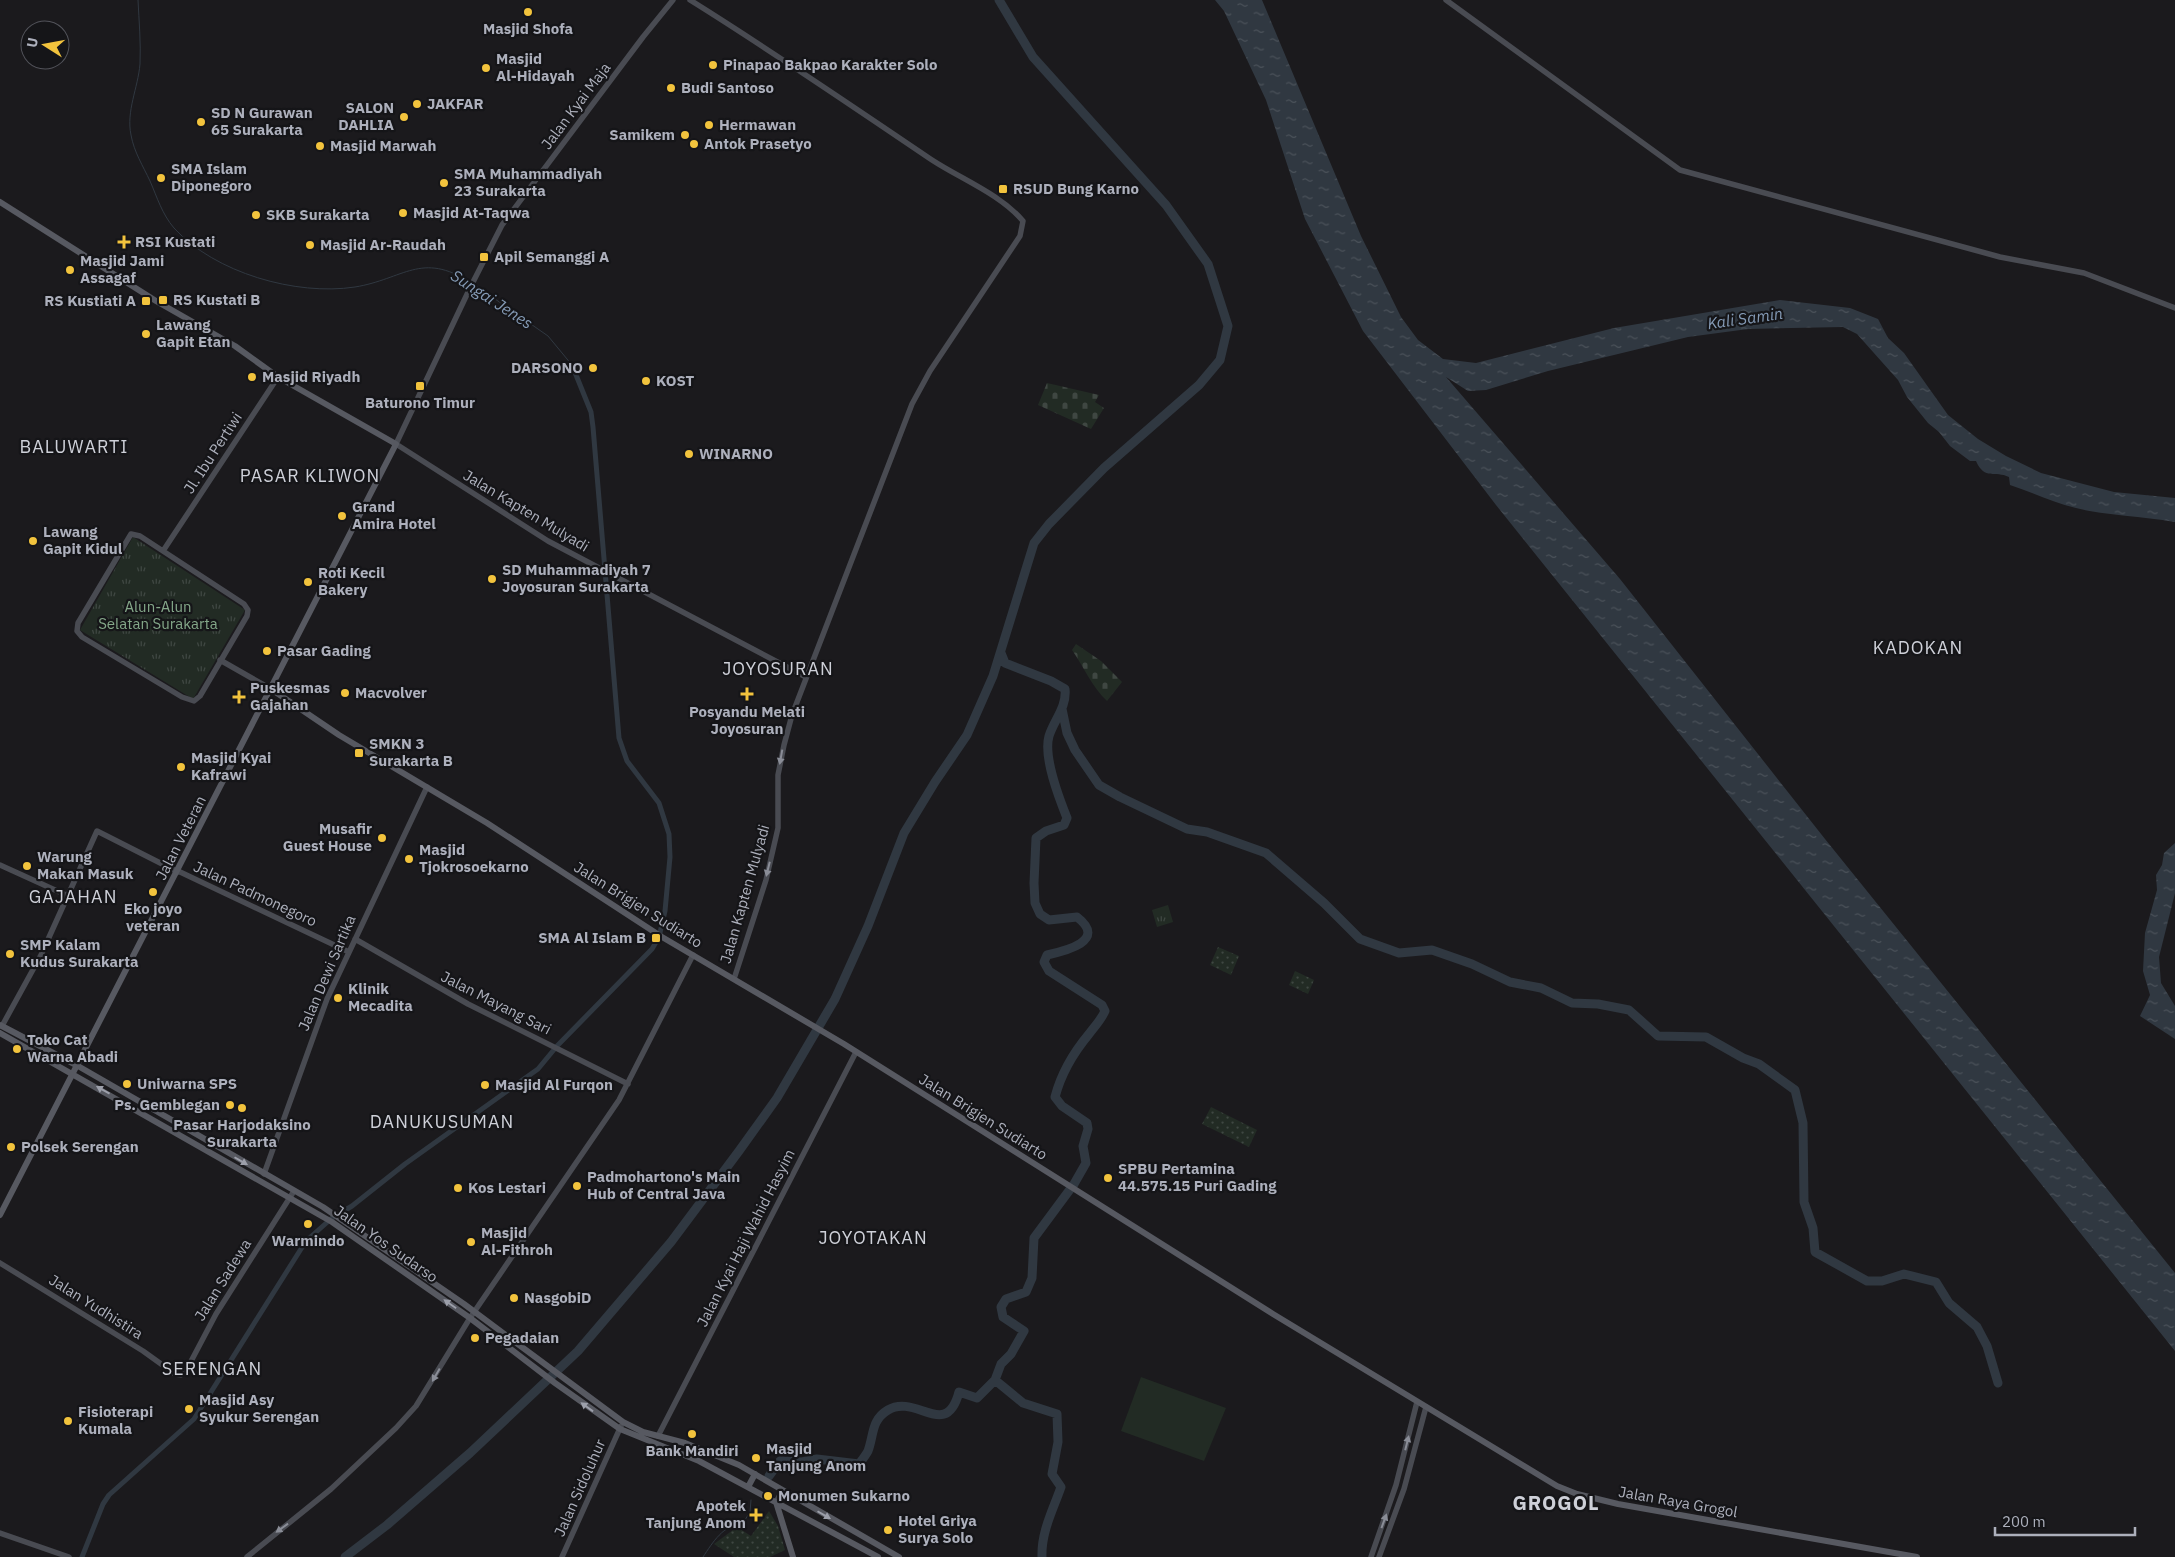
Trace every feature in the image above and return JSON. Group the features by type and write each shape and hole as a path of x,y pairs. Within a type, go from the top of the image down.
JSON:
{"main road":[{"name":"Jalan Kapten Mulyadi","path":"0,202 156,301 236,346 278,377 396,444"},
{"name":"Jalan Veteran","path":"0,1215 396,444"},
{"name":"Jalan Brigjen Sudiarto","path":"271,689 340,735 487,823 659,935 856,1052 1273,1314 1417,1402"},
{"name":"Jalan Yos Sudarso","path":"1,1028 78,1066 188,1135 332,1218 537,1358 623,1422 658,1436 704,1450 755,1474 900,1557"},
{"name":"Jalan Yos Sudarso","path":"1,1028 74,1074 264,1174 292,1194"},
{"name":"Jalan Yos Sudarso","path":"472,1314 555,1383 620,1430 641,1440 686,1455 878,1557"},
{"name":"Jalan Raya Grogol","path":"1417,1402 1557,1486 1577,1494 1662,1512 1917,1557"},
{"path":"748,1487 755,1474"},
{"path":"776,1502 793,1557"}],"street":[{"name":"Jalan Kyai Maja","path":"396,444 472,285 512,211 594,105 642,37 673,0"},
{"path":"690,0 869,115 934,161 1004,204 1024,221 1020,236 930,371 912,404 806,677"},
{"path":"1446,0 1680,170 2033,264 2084,273 2175,308"},
{"name":"Jl. Ibu Pertiwi","path":"163,551 278,377"},
{"name":"Jalan Kapten Mulyadi","path":"396,444 548,542 806,677 782,753 778,775 780,814 766,880 734,979"},
{"path":"136,534 163,551 244,604 248,610 247,616 194,701 82,637 77,631 78,623 128,537 136,534"},
{"path":"220,660 271,689"},
{"name":"Jalan Dewi Sartika","path":"264,1174 325,1004 427,788"},
{"name":"Jalan Padmonegoro","path":"66,895 97,831 349,952"},
{"path":"0,865 66,895 42,954 1,1028"},
{"name":"Jalan Mayang Sari","path":"355,939 468,1004 628,1084"},
{"path":"247,1557 318,1500 401,1423 425,1393 472,1314 628,1084 693,955"},
{"name":"Jalan Kyai Haji Wahid Hasyim","path":"658,1436 856,1052"},
{"name":"Jalan Sadewa","path":"178,1375 188,1367 216,1314 292,1194"},
{"name":"Jalan Yudhistira","path":"0,1263 121,1337 178,1375"},
{"path":"1371,1557 1396,1486 1417,1402"},
{"path":"1379,1557 1404,1489 1426,1407"},
{"name":"Jalan Sidoluhur","path":"562,1557 623,1422"},
{"path":"776,1502 782,1491"},
{"path":"0,1533 69,1557"}],"green space":[{"path":"1047,383 1099,395 1095,402 1104,408 1091,429 1038,405"},
{"name":"Alun-Alun Selatan Surakarta","path":"133,537 245,610 193,699 80,630"},
{"path":"1076,644 1101,661 1122,682 1107,701 1092,683 1072,650"},
{"path":"1168,905 1173,922 1157,927 1152,910"},
{"path":"1218,947 1239,956 1231,975 1210,965"},
{"path":"1295,971 1314,980 1308,994 1289,985"},
{"path":"1211,1107 1257,1130 1249,1147 1202,1124"},
{"path":"1141,1377 1226,1408 1204,1461 1121,1431"},
{"path":"769,1511 778,1526 785,1550 770,1557 734,1557 714,1544 737,1527 751,1536"}],"water":[{"name":"Kali Samin","path":"1215,0 1262,0 1361,236 1401,317 1418,340 1443,359 1476,363 1614,328 1780,300 1850,308 1878,319 1888,338 1904,353 1948,415 1978,439 2006,456 2041,473 2114,492 2175,498 2175,522 2088,511 2067,506 2010,485 2009,477 1983,471 1976,461 1970,461 1950,446 1939,432 1928,423 1907,397 1898,380 1857,334 1843,327 1748,329 1688,337 1548,371 1486,390 1468,391 1446,377 1620,579 1825,839 2175,1273 2175,1351 1496,505 1363,331 1305,219 1266,100 1224,11"},
{"path":"2175,843 2175,893 2159,957 2161,983 2175,1006 2175,1039 2140,1016 2150,995 2143,971 2145,933 2157,890 2156,875 2162,865 2164,853"}],"waterway":[{"name":"Sungai Jenes","path":"138,0 140,64 130,117 132,141 166,217 174,228 191,244 234,269 258,278 308,288 332,289 355,287 425,268 453,273 470,282"},
{"path":"345,1557 387,1525 470,1453 578,1351 671,1242 739,1151 777,1098 835,999 868,926 904,833 935,782 967,735 993,676 1034,543 1049,524 1104,468 1199,385 1220,360 1228,326 1208,264 1166,205 1033,57 999,0"},
{"name":"Sungai Jenes","path":"475,285 548,336 572,365"},
{"path":"82,1557 103,1504 109,1495 194,1419 306,1241 332,1218 352,1206 405,1164 538,1069 557,1046 652,949 659,937 665,911 670,857 669,834 659,803 627,761 619,738 593,427 591,412 572,365"},
{"path":"769,1476 780,1461 802,1462 817,1459 859,1464 868,1451 876,1423 888,1410 899,1406 938,1415 946,1413 953,1406 959,1392 977,1398 995,1380 1001,1364 1011,1354 1024,1331 1003,1317 1001,1307 1006,1299 1026,1292 1032,1278 1034,1238 1074,1184 1086,1163 1083,1146 1088,1129 1087,1123 1062,1106 1055,1097 1061,1080 1078,1048 1105,1011 1102,1005 1049,971 1044,962 1047,955 1064,951 1080,944 1086,939 1088,932 1085,925 1077,917 1049,920 1040,914 1035,903 1034,883 1036,838 1046,831 1064,825 1067,818 1053,777 1048,755 1049,736 1064,702 1065,689 1051,681 1005,663 1001,653"},
{"path":"1062,709 1067,733 1075,750 1099,785 1187,829 1207,832 1266,853 1324,903 1360,939 1399,953 1432,950 1472,964 1510,982 1541,988 1572,1003 1598,1004 1629,1010 1658,1036 1706,1037 1743,1058 1759,1064 1795,1090 1803,1123 1804,1202 1813,1228 1815,1252 1867,1281 1882,1281 1904,1274 1936,1282 1949,1303 1977,1327 1987,1346 1998,1383"},
{"path":"995,1380 1023,1403 1057,1414 1058,1442 1052,1474 1061,1487 1045,1530 1042,1557"},
{"path":"703,1557 719,1535 730,1527 743,1523 750,1512 751,1500"}],"place":[{"name":"Masjid Shofa","path":"528,12"},
{"name":"Pinapao Bakpao Karakter Solo","path":"713,65"},
{"name":"Masjid Al-Hidayah","path":"486,68"},
{"name":"Budi Santoso","path":"671,88"},
{"name":"JAKFAR","path":"417,104"},
{"name":"SALON DAHLIA","path":"404,117"},
{"name":"SD N Gurawan 65 Surakarta","path":"201,122"},
{"name":"Hermawan","path":"709,125"},
{"name":"Samikem","path":"685,135"},
{"name":"Antok Prasetyo","path":"694,144"},
{"name":"Masjid Marwah","path":"320,146"},
{"name":"SMA Islam Diponegoro","path":"161,178"},
{"name":"SMA Muhammadiyah 23 Surakarta","path":"444,183"},
{"name":"RSUD Bung Karno","path":"1003,189"},
{"name":"Masjid At-Taqwa","path":"403,213"},
{"name":"SKB Surakarta","path":"256,215"},
{"name":"RSI Kustati","path":"124,242"},
{"name":"Masjid Ar-Raudah","path":"310,245"},
{"name":"Apil Semanggi A","path":"484,257"},
{"name":"Masjid Jami Assagaf","path":"70,270"},
{"name":"RS Kustati B","path":"163,300"},
{"name":"RS Kustiati A","path":"146,301"},
{"name":"Lawang Gapit Etan","path":"146,334"},
{"name":"DARSONO","path":"593,368"},
{"name":"Masjid Riyadh","path":"252,377"},
{"name":"KOST","path":"646,381"},
{"name":"Baturono Timur","path":"420,386"},
{"name":"WINARNO","path":"689,454"},
{"name":"Grand Amira Hotel","path":"342,516"},
{"name":"Lawang Gapit Kidul","path":"33,541"},
{"name":"SD Muhammadiyah 7 Joyosuran Surakarta","path":"492,579"},
{"name":"Roti Kecil Bakery","path":"308,582"},
{"name":"Pasar Gading","path":"267,651"},
{"name":"Macvolver","path":"345,693"},
{"name":"Posyandu Melati Joyosuran","path":"747,694"},
{"name":"Puskesmas Gajahan","path":"239,697"},
{"name":"SMKN 3 Surakarta B","path":"359,753"},
{"name":"Masjid Kyai Kafrawi","path":"181,767"},
{"name":"Musafir Guest House","path":"382,838"},
{"name":"Masjid Tjokrosoekarno","path":"409,859"},
{"name":"Warung Makan Masuk","path":"27,866"},
{"name":"Eko joyo veteran","path":"153,892"},
{"name":"SMA Al Islam B","path":"656,938"},
{"name":"SMP Kalam Kudus Surakarta","path":"10,954"},
{"name":"Klinik Mecadita","path":"338,998"},
{"name":"Toko Cat Warna Abadi","path":"17,1049"},
{"name":"Uniwarna SPS","path":"127,1084"},
{"name":"Masjid Al Furqon","path":"485,1085"},
{"name":"Ps. Gemblegan","path":"230,1105"},
{"name":"Pasar Harjodaksino Surakarta","path":"242,1108"},
{"name":"Polsek Serengan","path":"11,1147"},
{"name":"SPBU Pertamina 44.575.15 Puri Gading","path":"1108,1178"},
{"name":"Padmohartono's Main Hub of Central Java","path":"577,1186"},
{"name":"Kos Lestari","path":"458,1188"},
{"name":"Warmindo","path":"308,1224"},
{"name":"Masjid Al-Fithroh","path":"471,1242"},
{"name":"NasgobiD","path":"514,1298"},
{"name":"Pegadaian","path":"475,1338"},
{"name":"Masjid Asy Syukur Serengan","path":"189,1409"},
{"name":"Fisioterapi Kumala","path":"68,1421"},
{"name":"Bank Mandiri","path":"692,1434"},
{"name":"Masjid Tanjung Anom","path":"756,1458"},
{"name":"Monumen Sukarno","path":"768,1496"},
{"name":"Apotek Tanjung Anom","path":"756,1515"},
{"name":"Hotel Griya Surya Solo","path":"888,1530"}],"district":[{"name":"BALUWARTI","path":"74,447"},
{"name":"PASAR KLIWON","path":"310,476"},
{"name":"KADOKAN","path":"1918,648"},
{"name":"JOYOSURAN","path":"778,669"},
{"name":"GAJAHAN","path":"73,897"},
{"name":"DANUKUSUMAN","path":"442,1122"},
{"name":"JOYOTAKAN","path":"873,1238"},
{"name":"SERENGAN","path":"212,1369"},
{"name":"GROGOL","path":"1556,1503"}]}
